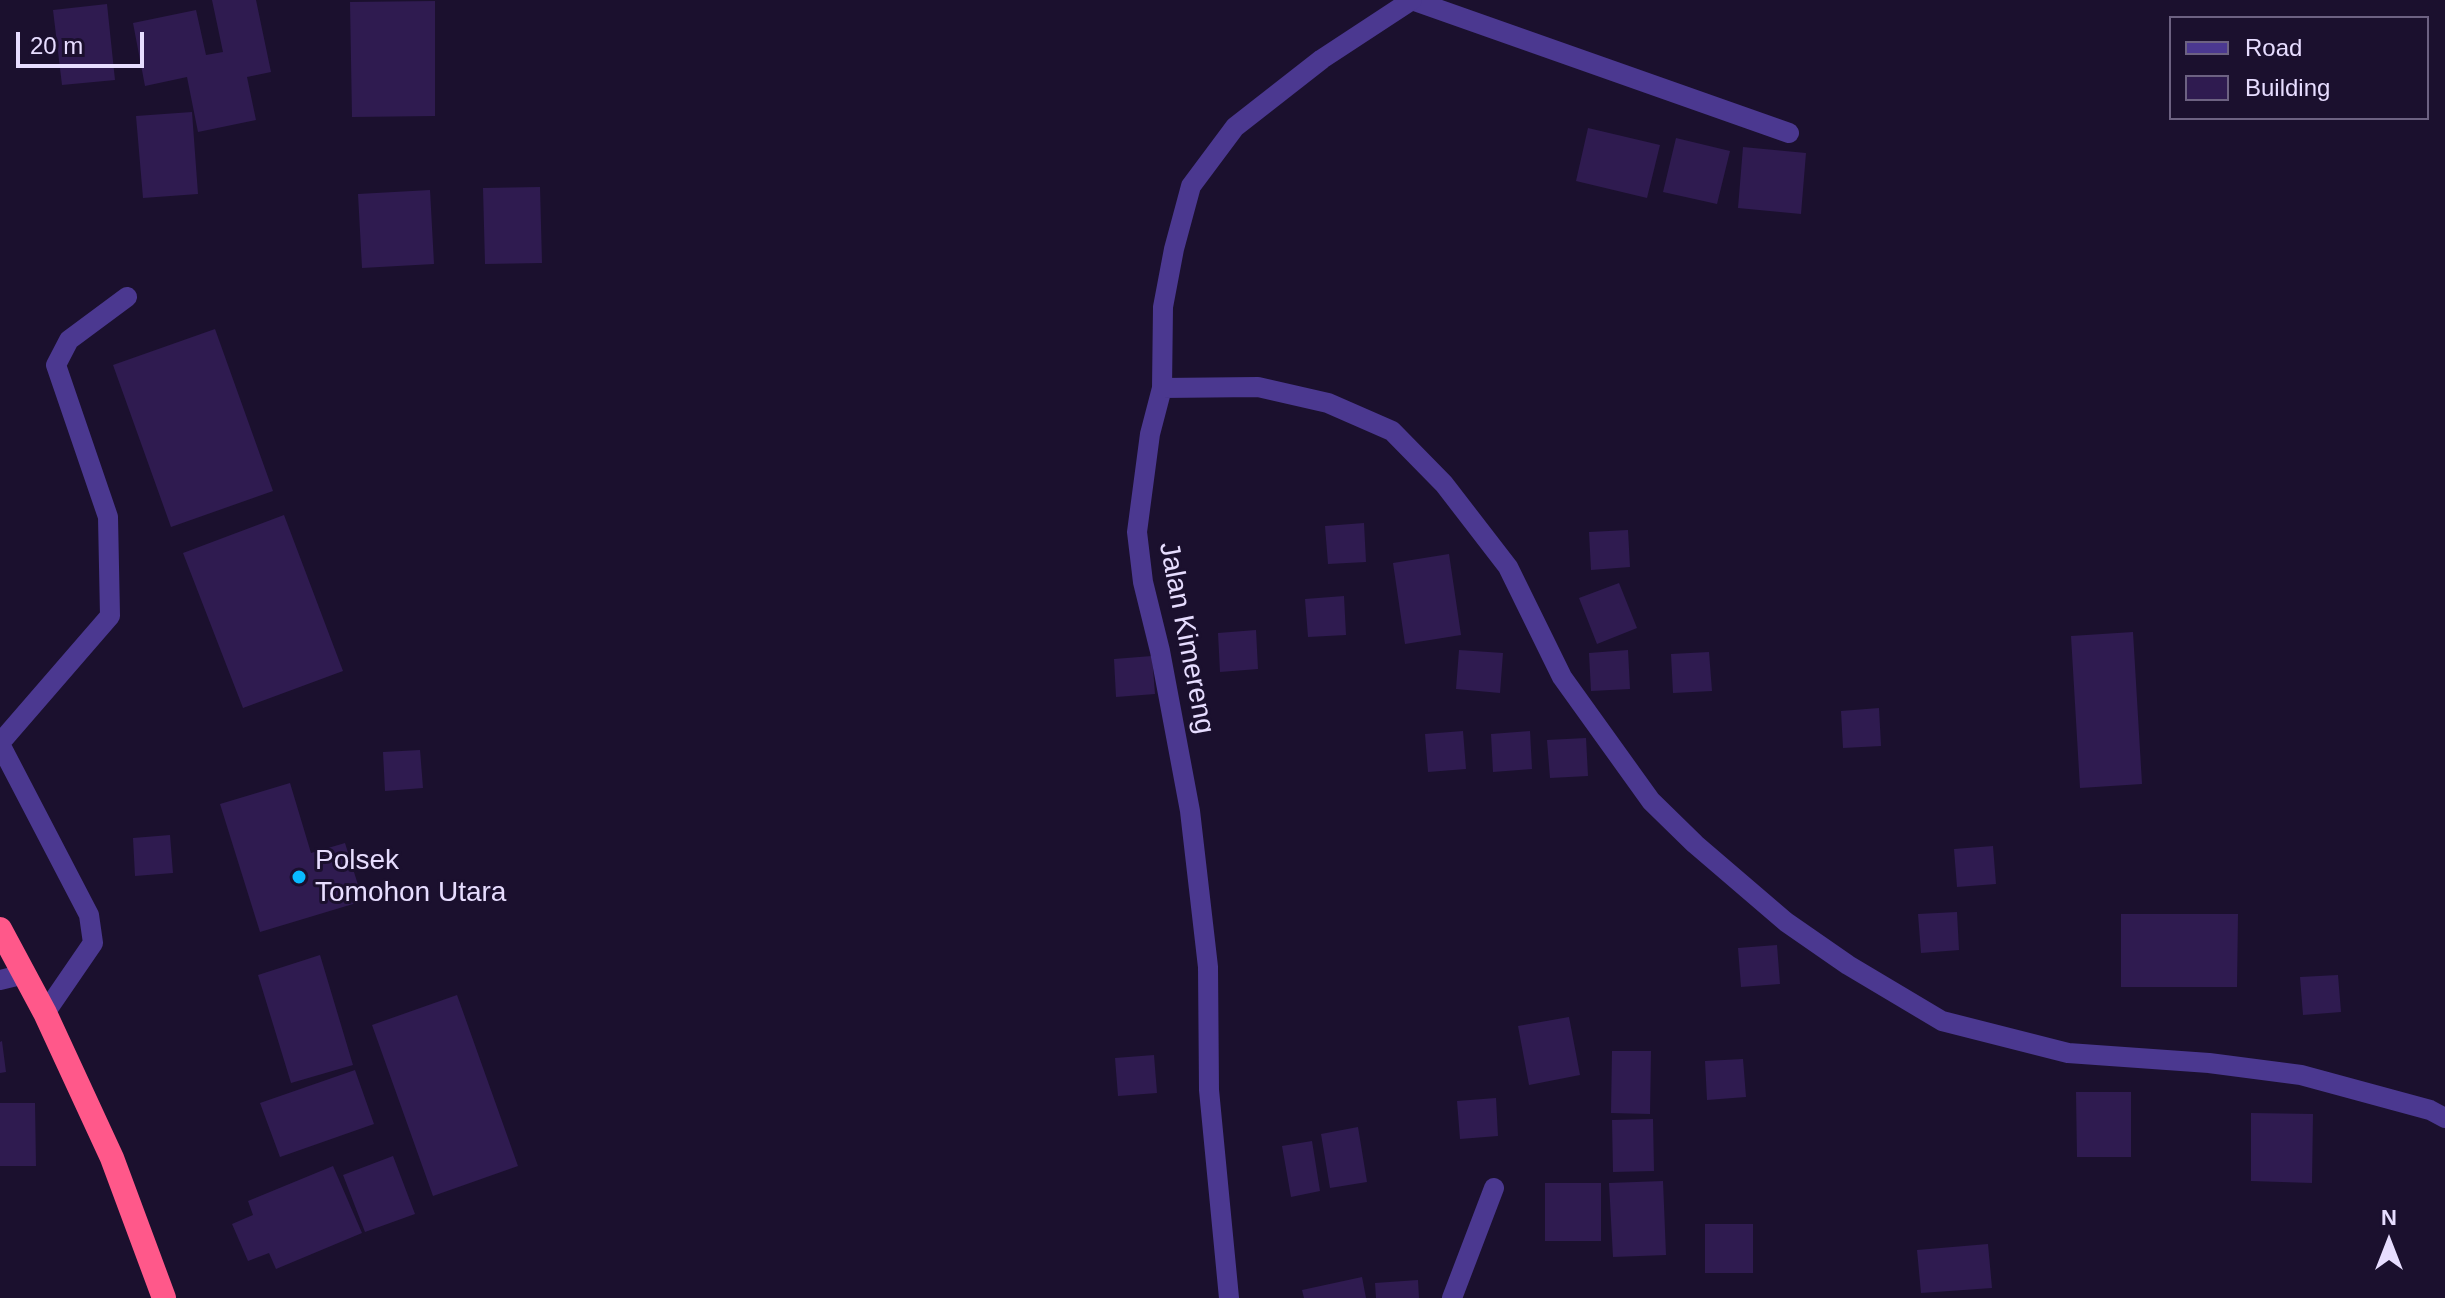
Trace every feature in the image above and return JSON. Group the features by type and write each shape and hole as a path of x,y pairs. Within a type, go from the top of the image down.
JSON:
{"highway":[{"path":"0,929 45,1013 112,1158 164,1298"}],"street":[{"path":"1412,0 1789,133"},
{"name":"Jalan Kimereng","path":"1229,1298 1209,1090 1208,967 1190,811 1160,651 1143,582 1137,532 1150,434 1162,388 1163,307 1191,186 1235,127 1322,59 1412,0"},
{"path":"45,1013 93,943 89,915 0,743 110,616 108,517 56,365 69,340 127,297"},
{"path":"1162,388 1258,387 1328,403 1392,431 1444,484 1508,567 1562,677 1651,801 1695,844 1786,922 1848,965 1942,1021 2068,1053 2209,1063 2301,1075 2430,1110 2445,1118"},
{"path":"0,980 25,974"},
{"path":"1452,1298 1494,1188"}],"building":[{"path":"212,0 256,0 271,72 247,77 256,120 198,132 187,77 145,86 133,23 196,10 206,55 223,52"},
{"path":"435,1 435,116 352,117 350,2"},
{"path":"107,4 115,80 62,85 53,10"},
{"path":"192,112 198,194 143,198 136,116"},
{"path":"1588,128 1660,145 1647,198 1576,181"},
{"path":"1676,138 1730,151 1717,204 1663,192"},
{"path":"1743,147 1806,153 1801,214 1738,208"},
{"path":"540,187 542,263 485,264 483,188"},
{"path":"430,190 434,264 362,268 358,194"},
{"path":"215,329 273,491 171,527 113,365"},
{"path":"284,515 343,671 243,708 183,553"},
{"path":"1364,523 1366,562 1328,564 1325,526"},
{"path":"1628,530 1630,567 1591,570 1589,532"},
{"path":"1449,554 1461,635 1405,644 1393,563"},
{"path":"1619,583 1637,628 1597,644 1579,598"},
{"path":"1344,596 1346,635 1308,637 1305,599"},
{"path":"1256,630 1258,669 1220,672 1218,633"},
{"path":"2133,632 2142,784 2080,788 2071,636"},
{"path":"1459,650 1503,653 1500,693 1456,689"},
{"path":"1628,650 1630,689 1591,691 1589,653"},
{"path":"1709,652 1712,691 1673,693 1671,654"},
{"path":"1152,656 1155,694 1116,697 1114,659"},
{"path":"1879,708 1881,746 1843,748 1841,711"},
{"path":"1463,731 1466,769 1428,772 1425,734"},
{"path":"1530,731 1532,769 1493,772 1491,734"},
{"path":"1586,738 1588,776 1550,778 1547,740"},
{"path":"420,750 423,788 385,791 383,752"},
{"name":"Polsek Tomohon Utara","path":"290,783 311,853 345,843 363,901 260,932 220,804"},
{"path":"170,835 173,873 135,876 133,838"},
{"path":"1993,846 1996,884 1957,887 1954,849"},
{"path":"1957,912 1959,950 1921,953 1918,914"},
{"path":"2121,914 2238,914 2237,987 2121,987"},
{"path":"1777,945 1780,984 1741,987 1738,948"},
{"path":"320,955 353,1065 291,1083 258,975"},
{"path":"2338,975 2341,1012 2303,1015 2300,977"},
{"path":"457,995 518,1166 433,1196 372,1025"},
{"path":"1569,1017 1580,1075 1529,1085 1518,1026"},
{"path":"0,1042 6,1072 0,1073"},
{"path":"1612,1051 1651,1051 1650,1114 1611,1113"},
{"path":"1154,1055 1157,1093 1118,1096 1115,1058"},
{"path":"1743,1059 1746,1097 1707,1100 1705,1061"},
{"path":"355,1070 374,1124 280,1157 260,1103"},
{"path":"2076,1092 2131,1092 2131,1157 2077,1157"},
{"path":"1496,1098 1498,1136 1460,1139 1457,1101"},
{"path":"0,1103 35,1103 36,1166 0,1166"},
{"path":"2251,1113 2313,1114 2312,1183 2251,1181"},
{"path":"1653,1119 1654,1171 1613,1172 1612,1120"},
{"path":"1358,1127 1367,1182 1330,1188 1321,1134"},
{"path":"1312,1141 1320,1191 1291,1197 1282,1146"},
{"path":"393,1156 415,1214 365,1232 343,1175"},
{"path":"333,1166 362,1233 276,1269 269,1253 248,1261 232,1224 253,1215 248,1201"},
{"path":"1663,1181 1666,1255 1613,1257 1609,1183"},
{"path":"1545,1183 1601,1183 1601,1241 1545,1241"},
{"path":"1705,1224 1753,1224 1753,1273 1705,1273"},
{"path":"1988,1244 1992,1288 1921,1293 1917,1250"},
{"path":"1362,1277 1366,1298 1304,1298 1302,1290"},
{"path":"1418,1280 1419,1298 1376,1298 1375,1283"}],"place":[{"name":"Polsek Tomohon Utara","path":"299,877"}]}
